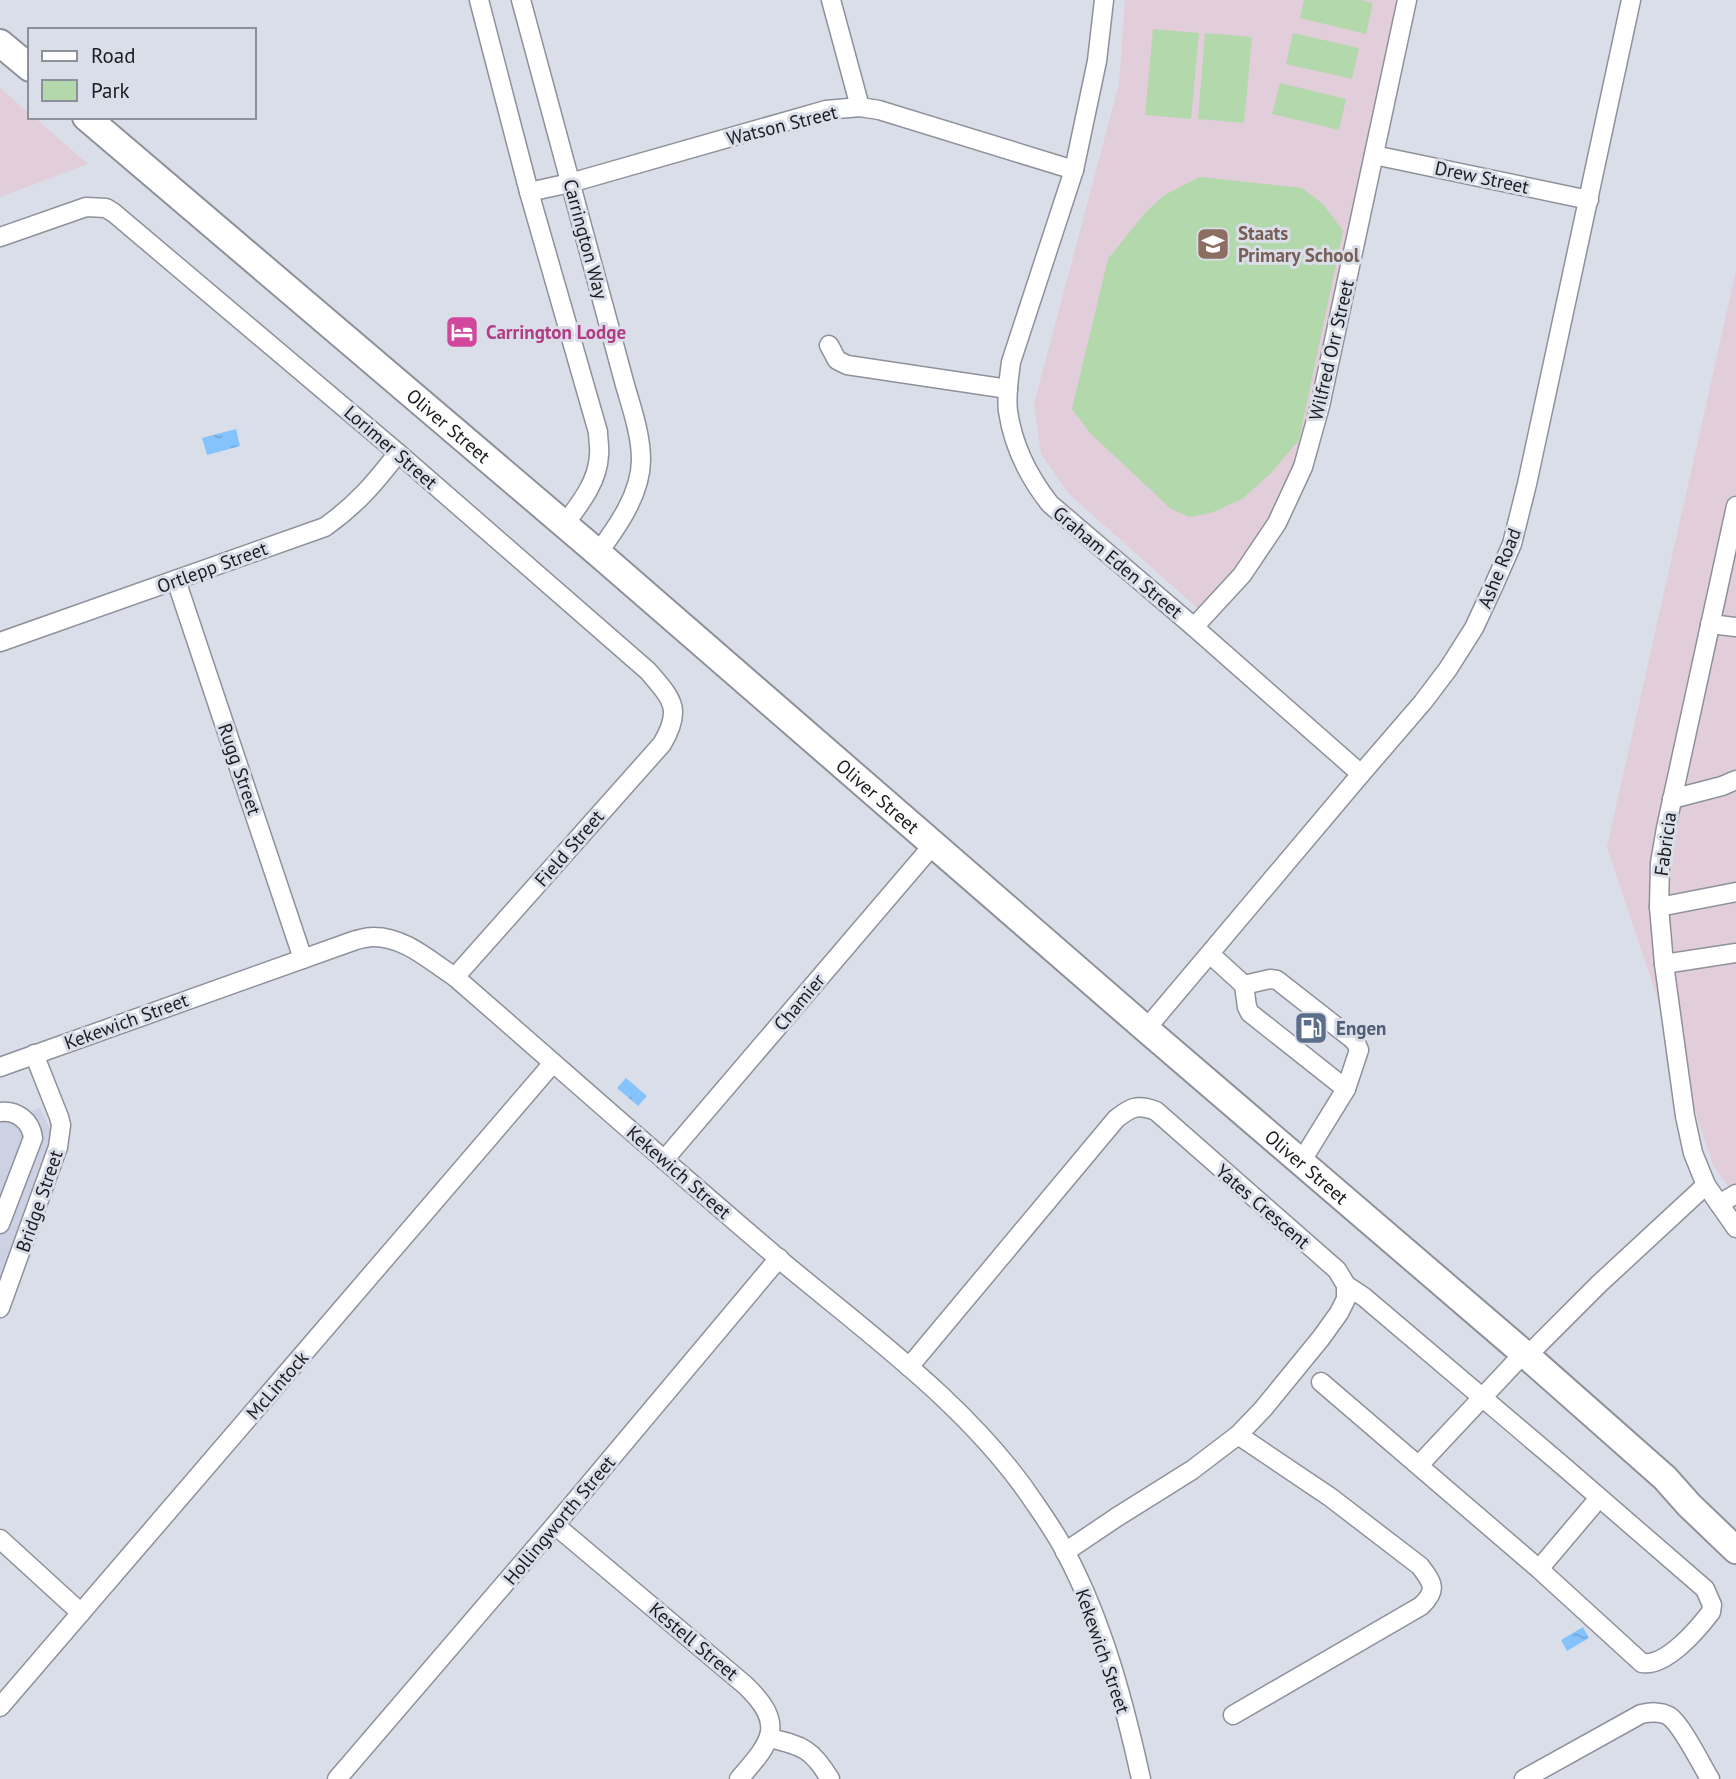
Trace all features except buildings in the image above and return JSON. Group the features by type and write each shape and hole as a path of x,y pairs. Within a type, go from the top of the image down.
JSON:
{"highway":[{"path":"0,43 28,66"},
{"name":"Oliver Street","path":"88,119 598,554 1526,1354 1665,1478 1736,1550"},
{"name":"Oliver Street","path":"1665,1478 1696,1496 1736,1527"}],"street":[{"path":"479,0 598,432 599,457 593,481 564,525"},
{"name":"Carrington Way","path":"521,0 640,445 640,475 635,491 598,554"},
{"path":"831,0 860,107"},
{"name":"Graham Eden Street","path":"1104,0 1097,61 1074,170 1011,362 1008,410 1017,449 1032,481 1050,504 1361,774"},
{"name":"Wilfred Orr Street","path":"1194,627 1242,575 1277,523 1303,467 1320,406 1407,0"},
{"name":"Ashe Road","path":"1146,1029 1423,702 1474,628 1511,544 1528,484 1631,0"},
{"name":"Watson Street","path":"530,192 826,110 860,107 889,113 1074,170"},
{"name":"Drew Street","path":"1374,155 1589,200"},
{"name":"Lorimer Street","path":"0,237 86,207 106,208 120,216 648,671 672,701 674,714"},
{"path":"829,345 837,360 847,365 1008,389"},
{"name":"Ortlepp Street","path":"0,642 325,527 350,508 375,483 398,453"},
{"name":"Fabricia","path":"1736,506 1672,799 1660,863 1659,908 1685,1116 1693,1153 1706,1185 1736,1228"},
{"name":"Rugg Street","path":"176,580 303,959"},
{"path":"1710,624 1736,627"},
{"name":"Field Street","path":"455,977 662,744 670,730 674,714"},
{"path":"1672,799 1736,780"},
{"name":"Chamier","path":"664,1160 933,845"},
{"path":"1659,908 1736,892"},
{"name":"Kekewich Street","path":"0,1067 356,940 372,937 394,940 409,946 455,977 664,1160 909,1367 964,1418 1009,1467 1065,1552 1088,1601 1104,1643 1141,1779"},
{"path":"1664,964 1736,953"},
{"path":"1210,954 1244,985 1250,1013 1346,1089"},
{"path":"1244,985 1277,980 1356,1043 1359,1050 1346,1089 1301,1162"},
{"name":"Bridge Street","path":"0,1308 7,1270 61,1136 59,1117 34,1054"},
{"name":"McLintock","path":"0,1707 553,1063"},
{"name":"Yates Crescent","path":"909,1367 1116,1119 1128,1109 1142,1106 1156,1111 1337,1270 1346,1285 1364,1297 1482,1397 1705,1590 1713,1605 1704,1621 1677,1649 1662,1659 1649,1664 1642,1663 1539,1569"},
{"path":"0,1112 14,1113 26,1120 33,1138 0,1224"},
{"path":"1419,1465 1526,1354 1706,1185"},
{"path":"1719,1204 1736,1194"},
{"name":"Hollingworth Street","path":"337,1779 779,1258"},
{"path":"1065,1552 1192,1470 1238,1435 1263,1409 1327,1330 1346,1299 1346,1285"},
{"path":"1321,1382 1539,1569 1599,1498"},
{"path":"1233,1715 1420,1606 1430,1597 1433,1588 1420,1566 1330,1497 1238,1435"},
{"name":"Kestell Street","path":"555,1525 752,1691 770,1720 770,1738"},
{"path":"0,1539 81,1613"},
{"path":"1524,1779 1641,1714 1658,1712 1668,1715 1676,1723 1710,1779"},
{"path":"739,1779 770,1738 806,1750 823,1766 830,1779"}],"shaded area":[{"name":"Staats Primary School","path":"1125,0 1405,0 1300,456 1279,508 1204,614 1069,494 1041,454 1034,404 1119,84"},
{"path":"0,88 28,112 28,119 36,119 88,164 0,197"},
{"path":"1736,271 1736,1198 1713,1165 1607,847"},
{"path":"40,1108 58,1146 0,1297 0,1123"}],"green space":[{"path":"1304,0 1361,0 1373,3 1366,34 1300,18"},
{"path":"1153,29 1199,33 1191,119 1145,115"},
{"path":"1205,33 1252,37 1244,123 1198,119"},
{"path":"1293,33 1359,48 1352,79 1286,64"},
{"path":"1280,83 1346,99 1339,130 1272,114"},
{"path":"1200,177 1302,188 1323,204 1343,231 1299,440 1271,473 1242,499 1211,513 1189,517 1170,508 1091,434 1072,409 1108,259 1145,213 1163,196"}],"water":[{"path":"236,429 240,446 207,455 202,438"},
{"path":"626,1078 647,1096 638,1106 617,1088"},
{"path":"1583,1627 1589,1638 1567,1651 1561,1640"}],"place":[{"name":"Staats Primary School","path":"1213,244"},
{"name":"Carrington Lodge","path":"462,332"},
{"name":"Engen","path":"1311,1028"}]}
